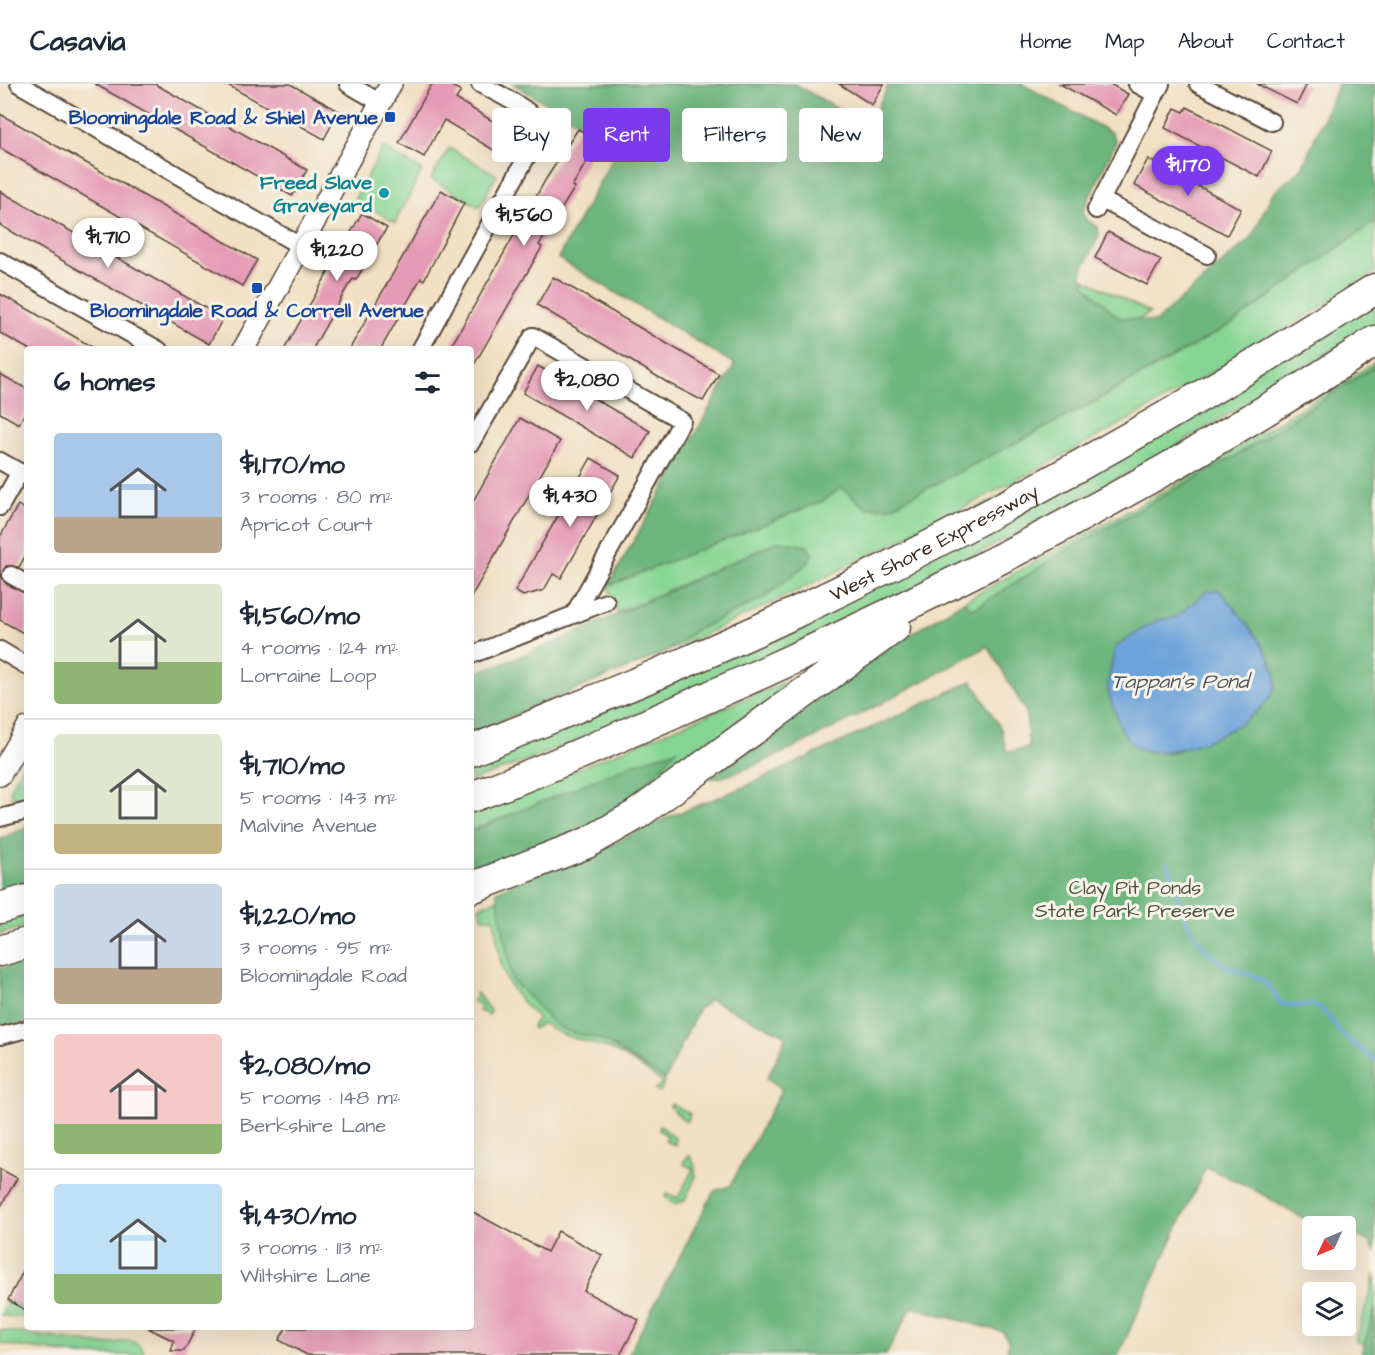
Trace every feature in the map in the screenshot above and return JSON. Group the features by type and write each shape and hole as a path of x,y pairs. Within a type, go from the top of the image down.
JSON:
{"highway":[{"name":"West Shore Expressway","path":"474,750 784,618 927,547 1123,442 1375,289"},
{"path":"474,796 801,656 953,584 1186,456 1375,341"},
{"path":"474,887 587,843 636,815 953,584"},
{"path":"0,908 24,901"},
{"path":"0,951 24,944"}],"street":[{"path":"19,84 302,247"},
{"path":"348,84 381,103"},
{"path":"245,346 392,84"},
{"path":"422,346 541,131 541,125 532,114 480,84"},
{"path":"1137,84 1158,89 1099,205 1208,255"},
{"path":"1198,84 1272,122"},
{"path":"0,261 152,346"},
{"path":"474,437 533,336 682,421 574,614"},
{"path":"0,461 23,474 0,507"},
{"path":"474,654 606,602"},
{"path":"0,650 24,664"},
{"path":"0,775 24,733"},
{"path":"0,818 24,812"},
{"path":"0,1036 24,1030"}],"green space":[{"path":"514,84 795,84 836,108 799,108 799,162 862,162 729,538 825,500 841,487 866,508 891,507 1085,407 1233,323 1375,221 1375,272 1244,354 1055,460 889,546 664,653 696,630 762,599 779,541 617,613 608,586 735,364 558,258 611,162 670,162 670,108 583,108 583,125 571,118 571,108 554,108"},
{"path":"514,84 795,84 836,108 799,108 799,162 883,162 883,108 877,108 889,84 1022,84 1112,133 1116,142 1083,211 1088,221 1098,227 1099,236 1081,273 1086,286 1118,317 1155,322 1252,237 1272,194 1302,168 1338,84 1375,84 1375,221 1233,323 1085,407 891,507 866,508 841,487 825,500 608,586 735,364 558,258 611,162 670,162 670,108 583,108 583,125 571,118 571,108 554,108"},
{"path":"889,84 881,108 877,108"},
{"path":"383,148 422,170 395,223 355,198"},
{"path":"449,148 497,175 479,207 431,179"},
{"path":"1081,277 1150,313 1026,382"},
{"path":"1375,302 1375,324 1167,452 881,606 555,750 474,780 474,759 557,725"},
{"path":"1375,362 1375,366 1237,455 1062,553 972,611 964,601 1185,480"},
{"name":"Clay Pit Ponds State Park Preserve","path":"1375,366 1375,1251 1368,1241 1356,1236 1356,1216 1302,1218 1253,1189 1206,1167 1118,1355 1007,1355 1008,1341 1003,1332 912,1307 886,1355 628,1355 714,1191 730,1186 782,1089 767,1078 783,1045 785,1035 709,999 699,1008 665,1080 603,1040 567,1031 555,1025 512,980 496,891 742,788 972,681 1001,729 1007,752 1029,748 1026,712 988,646 758,764 727,776 710,778 881,652 964,601 972,610 1062,553 1237,455","holes":["1206,592 1238,725 1179,750 1161,754 1157,620 1175,618"]},
{"path":"779,541 807,546 812,554 809,562 762,599 696,630 664,653 474,732 474,674 554,643"},
{"path":"815,670 626,812 474,876 474,812"},
{"path":"677,750 656,774 601,825 474,876 474,830 633,764"},
{"path":"24,762 24,800 18,802 13,799 10,789"},
{"path":"24,828 24,883 0,890 0,839"},
{"path":"498,899 512,980 567,1031 603,1040 665,1080 660,1092 655,1090 662,1083 636,1063 615,1051 566,1036 543,1023 533,1029 532,1026 538,1018 515,994 504,973 494,918 483,918 479,907"},
{"path":"24,909 24,927 0,934 0,916"},
{"path":"24,963 24,1023 0,1029 0,968"},
{"path":"477,993 491,1012 489,1015 479,1011 481,1006 474,1002"},
{"path":"672,1104 690,1114 688,1121 684,1121 670,1106"},
{"path":"660,1125 675,1138 675,1145 665,1141 667,1136 659,1130"},
{"path":"689,1155 695,1167 695,1178 684,1201 674,1204 665,1197 668,1194 678,1198 693,1169 683,1163"},
{"path":"1375,1274 1375,1355 1368,1346 1356,1341"},
{"path":"8,1300 24,1309 24,1318 1,1315"},
{"path":"1375,1309 1375,1355 1361,1355"},
{"path":"0,1330 104,1345 129,1340 138,1344 146,1355 80,1355 0,1344"}],"water":[{"name":"Tappan's Pond","path":"1219,590 1255,634 1271,661 1276,683 1270,697 1257,712 1239,725 1194,745 1153,752 1138,748 1130,742 1119,724 1109,694 1109,678 1115,647 1157,620 1175,618 1206,592"}],"building":[{"path":"95,84 155,84 307,170 292,196"},
{"path":"226,84 290,84 339,111 324,139"},
{"path":"432,84 448,84 461,91 456,99 492,121 492,149 444,120 424,157 399,143"},
{"path":"839,84 884,84 872,105"},
{"path":"1060,84 1110,84 1128,94 1116,115"},
{"path":"1257,84 1307,84 1297,104"},
{"path":"1187,107 1272,151 1259,177 1165,128 1175,108 1184,112"},
{"path":"0,114 257,260 242,286 0,148"},
{"path":"578,129 583,132 583,162 586,162 572,186 575,187 539,245 542,247 474,365 474,346 451,346 546,179 557,162 571,162 571,140"},
{"path":"1148,159 1241,209 1227,235 1134,185"},
{"path":"441,190 464,203 424,280 421,278 382,346 351,346"},
{"path":"0,191 223,318 209,344 0,225"},
{"path":"362,213 387,228 356,280 353,279 348,286 314,346 286,346"},
{"path":"1108,232 1161,260 1147,285 1095,258"},
{"path":"553,277 719,374 703,401 670,384 537,305"},
{"path":"0,294 90,346 24,347 0,333"},
{"path":"538,366 650,431 635,458 523,393"},
{"path":"0,374 24,387 24,415 19,424 0,413"},
{"path":"520,418 560,441 474,592 474,500"},
{"path":"591,458 620,475 561,578 553,574 544,590 523,596 515,591"},
{"path":"18,505 24,509 24,558 19,567 6,566 1,576 6,584 24,593 24,633 0,620 0,537"},
{"path":"0,1169 17,1178 0,1208"},
{"path":"474,1213 547,1252 558,1231 602,1255 584,1291 639,1320 620,1355 307,1355 279,1340 285,1330 474,1330"},
{"path":"24,1270 24,1309 8,1300"},
{"path":"152,1330 195,1330 184,1351 171,1351 174,1341"}],"waterway":[{"path":"1168,863 1187,920 1194,934 1213,956 1236,970 1262,980 1280,1003 1295,1006 1310,1004 1321,1008 1343,1035 1375,1060"}],"place":[{"name":"Bloomingdale Road & Shiel Avenue","path":"390,117"},
{"name":"Freed Slave Graveyard","path":"384,193"},
{"name":"Bloomingdale Road & Correll Avenue","path":"257,288"}]}
